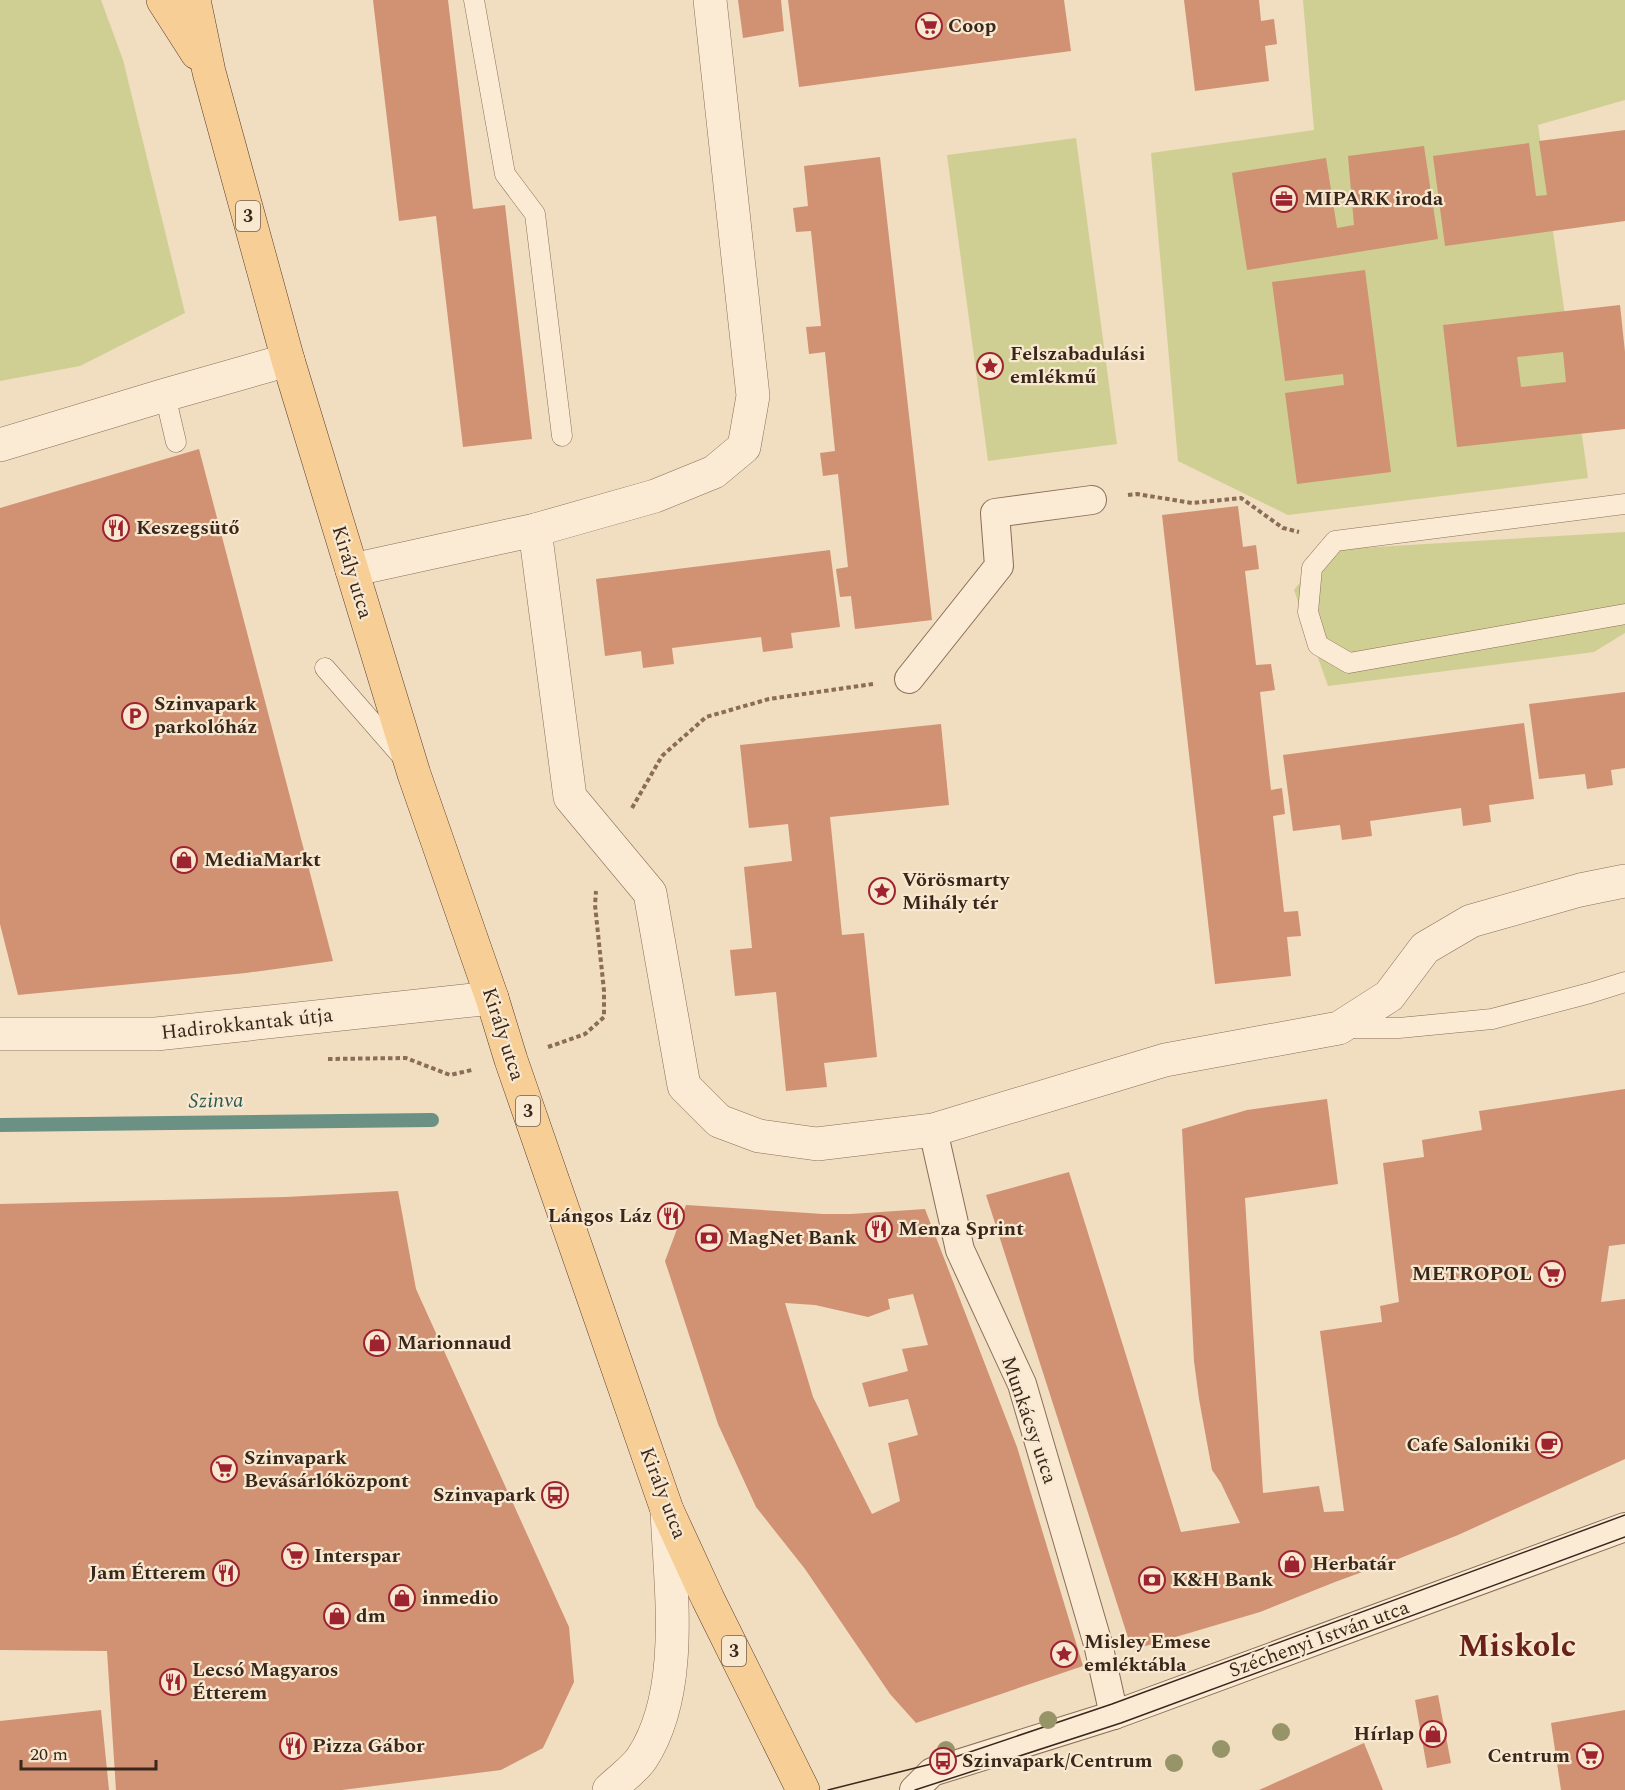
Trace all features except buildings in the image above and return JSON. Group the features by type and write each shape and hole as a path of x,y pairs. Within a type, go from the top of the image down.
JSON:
{"main road":[{"name":"Király utca","path":"163,0 209,72"},
{"name":"Király utca","path":"194,0 209,72 288,360 414,774 492,998 522,1093 667,1510 708,1599 803,1790"}],"street":[{"path":"352,570 535,530 655,496 714,472 744,447 753,396 710,0"},
{"path":"0,445 165,394 288,360"},
{"path":"909,679 999,566 995,513 1092,500"},
{"path":"535,530 570,797 650,893 684,1086 719,1121 759,1136 817,1144 933,1130 1165,1060 1339,1028 1389,996 1425,948 1471,921 1580,890 1625,881"},
{"name":"Hadirokkantak útja","path":"0,1034 156,1034 492,998"},
{"name":"Munkácsy utca","path":"933,1130 960,1250 1022,1384 1098,1644 1114,1714"},
{"path":"609,1790 641,1760 656,1731 668,1692 672,1639 667,1510"},
{"name":"Széchenyi István utca","path":"914,1790 932,1772 1114,1714 1625,1527"}],"lane":[{"path":"474,0 505,174 536,214 562,436"},
{"path":"165,394 176,442"},
{"path":"1625,504 1335,541 1312,568 1308,612 1318,645 1349,663 1625,614"},
{"path":"325,668 394,745 414,774"},
{"path":"1339,1028 1399,1028 1492,1019 1625,982"}],"path":[{"path":"1092,500 1137,494 1192,503 1241,498 1283,528 1335,541"}],"green space":[{"path":"0,0 101,0 123,60 185,313 80,366 0,381"},
{"path":"1303,0 1625,0 1625,100 1538,125 1588,478 1288,515 1178,461 1151,153 1314,130"},
{"path":"1076,138 1117,444 988,461 947,155"},
{"path":"1625,532 1625,633 1594,652 1328,686 1294,590 1326,550"}],"waterway":[{"name":"Szinva","path":"0,1125 432,1120"}],"tram line":[{"path":"828,1790 943,1761 1112,1704 1625,1515"},
{"path":"915,1790 1121,1723 1625,1537"}],"place":[{"name":"Coop","path":"929,26"},
{"name":"MIPARK iroda","path":"1284,199"},
{"name":"Felszabadulási emlékmű","path":"990,366"},
{"name":"Keszegsütő","path":"116,528"},
{"name":"Szinvapark parkolóház","path":"135,716"},
{"name":"MediaMarkt","path":"184,860"},
{"name":"Vörösmarty Mihály tér","path":"882,891"},
{"name":"Lángos Láz","path":"671,1216"},
{"name":"Menza Sprint","path":"879,1229"},
{"name":"MagNet Bank","path":"709,1238"},
{"name":"METROPOL","path":"1552,1274"},
{"name":"Marionnaud","path":"377,1343"},
{"name":"Cafe Saloniki","path":"1549,1445"},
{"name":"Szinvapark Bevásárlóközpont","path":"224,1469"},
{"name":"Szinvapark","path":"555,1495"},
{"name":"Interspar","path":"295,1556"},
{"name":"Herbatár","path":"1292,1564"},
{"name":"Jam Étterem","path":"226,1573"},
{"name":"K&H Bank","path":"1152,1580"},
{"name":"inmedio","path":"402,1598"},
{"name":"dm","path":"337,1616"},
{"name":"Misley Emese emléktábla","path":"1064,1654"},
{"name":"Lecsó Magyaros Étterem","path":"173,1682"},
{"name":"Hírlap","path":"1433,1734"},
{"name":"Pizza Gábor","path":"293,1746"},
{"name":"Centrum","path":"1590,1756"},
{"name":"Szinvapark/Centrum","path":"943,1761"}],"district":[{"name":"Miskolc","path":"1517,1646"}]}
